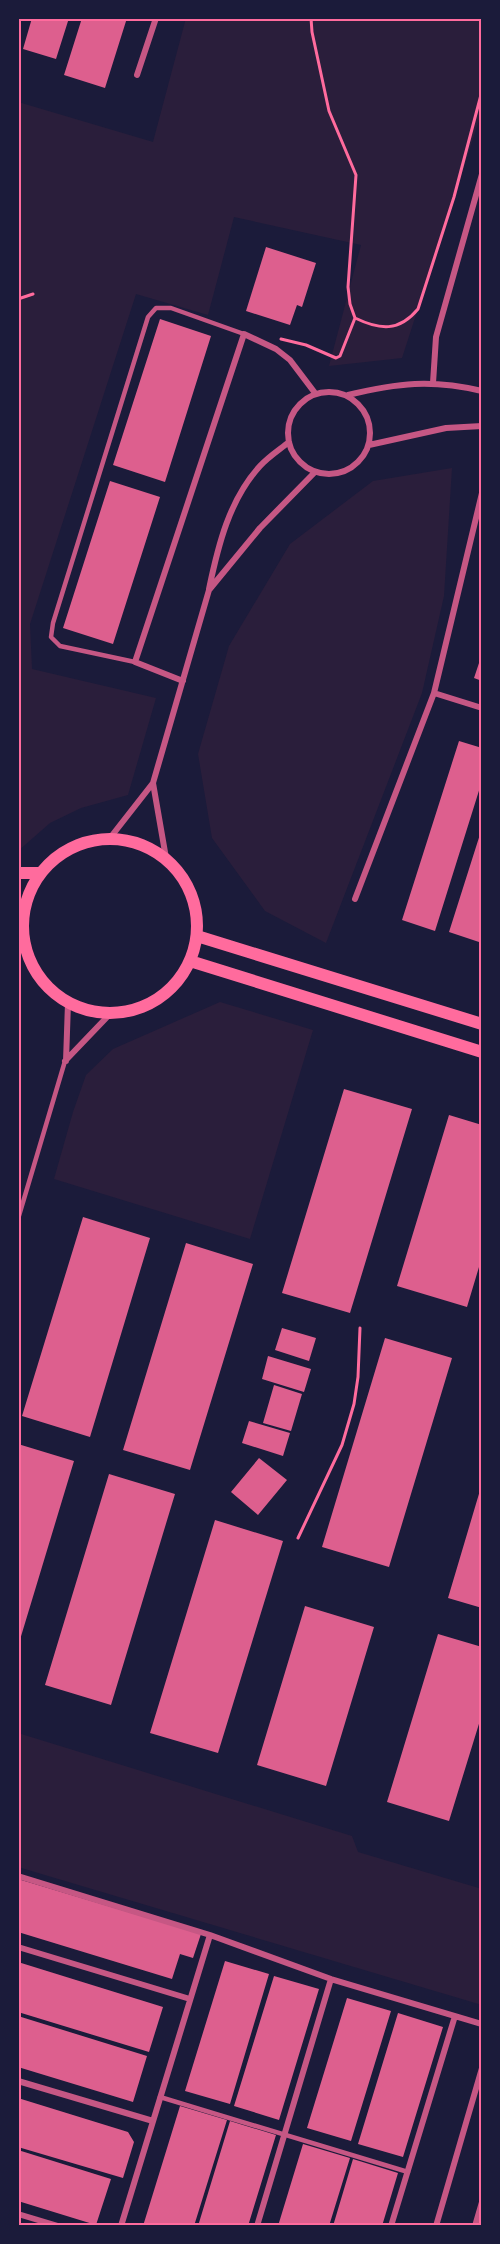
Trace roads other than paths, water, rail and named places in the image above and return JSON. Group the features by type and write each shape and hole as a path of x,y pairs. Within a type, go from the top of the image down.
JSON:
{"main road":[{"path":"110,838 130,840 150,847 166,858 179,870 195,901 198,918 197,936 190,962 177,983 158,1000 135,1010 110,1014 88,1012 68,1003 50,990 36,973 20,929 30,891 40,873 60,854 84,842 110,838"},
{"path":"18,873 40,873"},
{"path":"197,936 482,1024"},
{"path":"190,962 482,1052"}],"street":[{"path":"137,75 156,18"},
{"path":"433,383 436,337 482,174"},
{"path":"183,681 135,662 244,334 276,349 290,360 315,393"},
{"path":"348,395 402,384 433,383 482,391"},
{"path":"332,391 348,395 362,406 369,418 371,432 369,445 364,456 348,470 326,475 315,472 303,465 294,455 289,442 288,427 293,413 302,401 315,393 332,391"},
{"path":"369,445 446,428 482,426"},
{"path":"110,838 153,783 209,590 217,550 226,522 240,494 261,464 289,442"},
{"path":"209,590 260,528 315,472"},
{"path":"355,899 434,693 482,493"},
{"path":"434,693 482,708"},
{"path":"153,783 166,858"},
{"path":"66,1061 68,1003"},
{"path":"66,1061 110,1014"},
{"path":"18,1876 210,1935 331,1979 482,2024"},
{"path":"121,2226 210,1935"},
{"path":"18,1947 190,1999"},
{"path":"257,2226 331,1979"},
{"path":"392,2226 455,2016"},
{"path":"436,2226 480,2086 482,2068"},
{"path":"18,2080 153,2121"},
{"path":"475,2226 482,2202"},
{"path":"18,2214 58,2226"}],"lane":[{"path":"135,662 60,646 51,637 148,317 156,308 171,308 244,334"},
{"path":"18,1220 66,1061"},
{"path":"160,2097 408,2172"}]}
